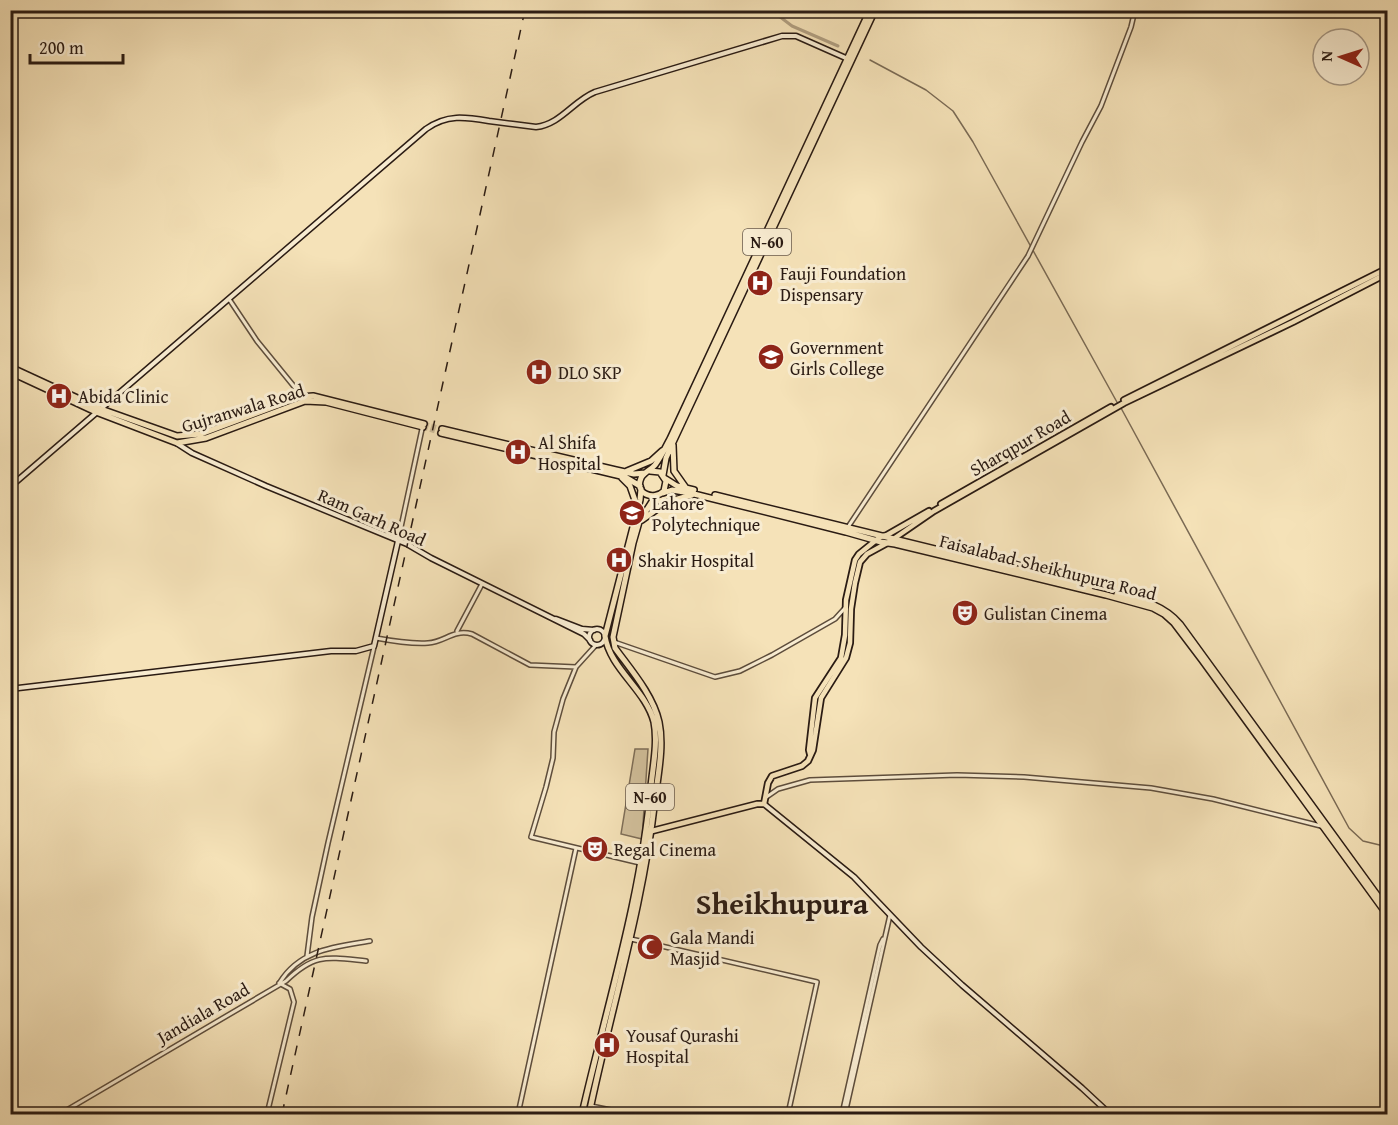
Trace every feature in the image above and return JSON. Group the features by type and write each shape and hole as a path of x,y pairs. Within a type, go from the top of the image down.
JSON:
{"highway":[{"name":"N-60","path":"850,59 870,10"},
{"name":"N-60","path":"648,472 661,458 672,440 875,10"},
{"name":"Gujranwala Road","path":"10,367 99,410 177,436 201,434 298,403 316,401 423,427"},
{"name":"Gujranwala Road","path":"10,372 177,443 206,438 302,397 326,398 423,427"},
{"path":"441,430 623,474 657,471 664,477 666,485 663,493 655,497 639,522 620,597 612,644"},
{"name":"N-60","path":"664,477 666,458 672,440"},
{"path":"623,474 651,461 672,440"},
{"path":"672,440 674,471 686,488"},
{"path":"605,636 638,507 641,478 648,472"},
{"path":"623,474 647,495 655,497"},
{"path":"623,474 638,507"},
{"name":"Faisalabad-Sheikhupura Road","path":"664,477 677,486 884,536 890,541"},
{"name":"Faisalabad-Sheikhupura Road","path":"663,493 678,490 696,494 876,541 890,541 1153,608 1174,623 1204,659 1388,910"},
{"path":"639,522 667,502 696,494"},
{"name":"N-60","path":"582,1114 642,863 660,740 654,706 605,636"},
{"name":"N-60","path":"589,1114 631,939 652,831 654,721 649,709 611,652 612,644"},
{"path":"611,652 618,652"},
{"name":"Faisalabad-Sheikhupura Road","path":"1204,659 1388,916"}],"main road":[{"path":"10,487 426,129 439,121 454,116 543,126 556,121 582,99 596,92 782,36 796,36 850,59"},
{"name":"Sharqpur Road","path":"857,561 934,511 1120,404 1293,322 1388,271"},
{"name":"Sharqpur Road","path":"857,561 859,554 884,536 1113,408"},
{"name":"Ram Garh Road","path":"177,443 192,453 407,544 584,634 590,640"},
{"path":"10,689 331,651 356,651 374,646 398,541"},
{"path":"810,754 815,698 841,658 845,635 845,608 857,561"},
{"path":"765,801 768,783 772,776 802,766 808,761 813,750 821,698 846,658 850,643 851,609 857,561"},
{"name":"Ram Garh Road","path":"555,619 582,629 594,630"},
{"path":"594,630 601,630 605,636 603,643 596,645 590,640 590,633 594,630"},
{"path":"652,831 765,801"},
{"path":"765,801 854,877 962,985 1110,1114"}],"street":[{"path":"848,527 1028,254 1101,106 1131,27 1135,10"},
{"path":"229,299 257,340 302,397"},
{"path":"398,541 423,427"},
{"path":"456,633 482,584"},
{"path":"612,644 715,677 740,672 835,619 845,608"},
{"path":"376,638 426,643 464,632 530,664 576,667"},
{"path":"596,645 576,667 563,699 556,721 546,787 531,835 533,838 642,863"},
{"path":"307,956 330,833 374,646"},
{"path":"765,801 785,786 816,779 957,775 1024,777 1151,788 1213,799 1322,826"},
{"path":"518,1114 576,848"},
{"path":"843,1114 879,945 890,915"},
{"path":"631,939 817,982 788,1114"},
{"path":"267,1114 294,1002 289,988 279,983 294,965 318,950 370,941"},
{"name":"Jandiala Road","path":"60,1114 279,983 286,981 313,960 336,958 366,961"},
{"path":"591,1106 630,1114"}],"shaded area":[{"path":"635,749 648,749 642,839 621,834"}],"waterway":[{"path":"771,10 792,26 838,46"},
{"path":"870,60 926,90 953,111 973,142 1118,404"},
{"path":"1121,408 1349,828 1363,841 1388,847"}],"tunnel":[{"path":"424,424 442,429"},
{"path":"423,427 441,433"}],"railway":[{"path":"282,1114 525,10"}],"place":[{"name":"Fauji Foundation Dispensary","path":"760,283"},
{"name":"Government Girls College","path":"771,357"},
{"name":"DLO SKP","path":"539,372"},
{"name":"Abida Clinic","path":"59,396"},
{"name":"Al Shifa Hospital","path":"518,452"},
{"name":"Lahore Polytechnique","path":"632,513"},
{"name":"Shakir Hospital","path":"619,560"},
{"name":"Gulistan Cinema","path":"965,613"},
{"name":"Regal Cinema","path":"595,849"},
{"name":"Gala Mandi Masjid","path":"650,947"},
{"name":"Yousaf Qurashi Hospital","path":"607,1045"}],"district":[{"name":"Sheikhupura","path":"782,903"}]}
